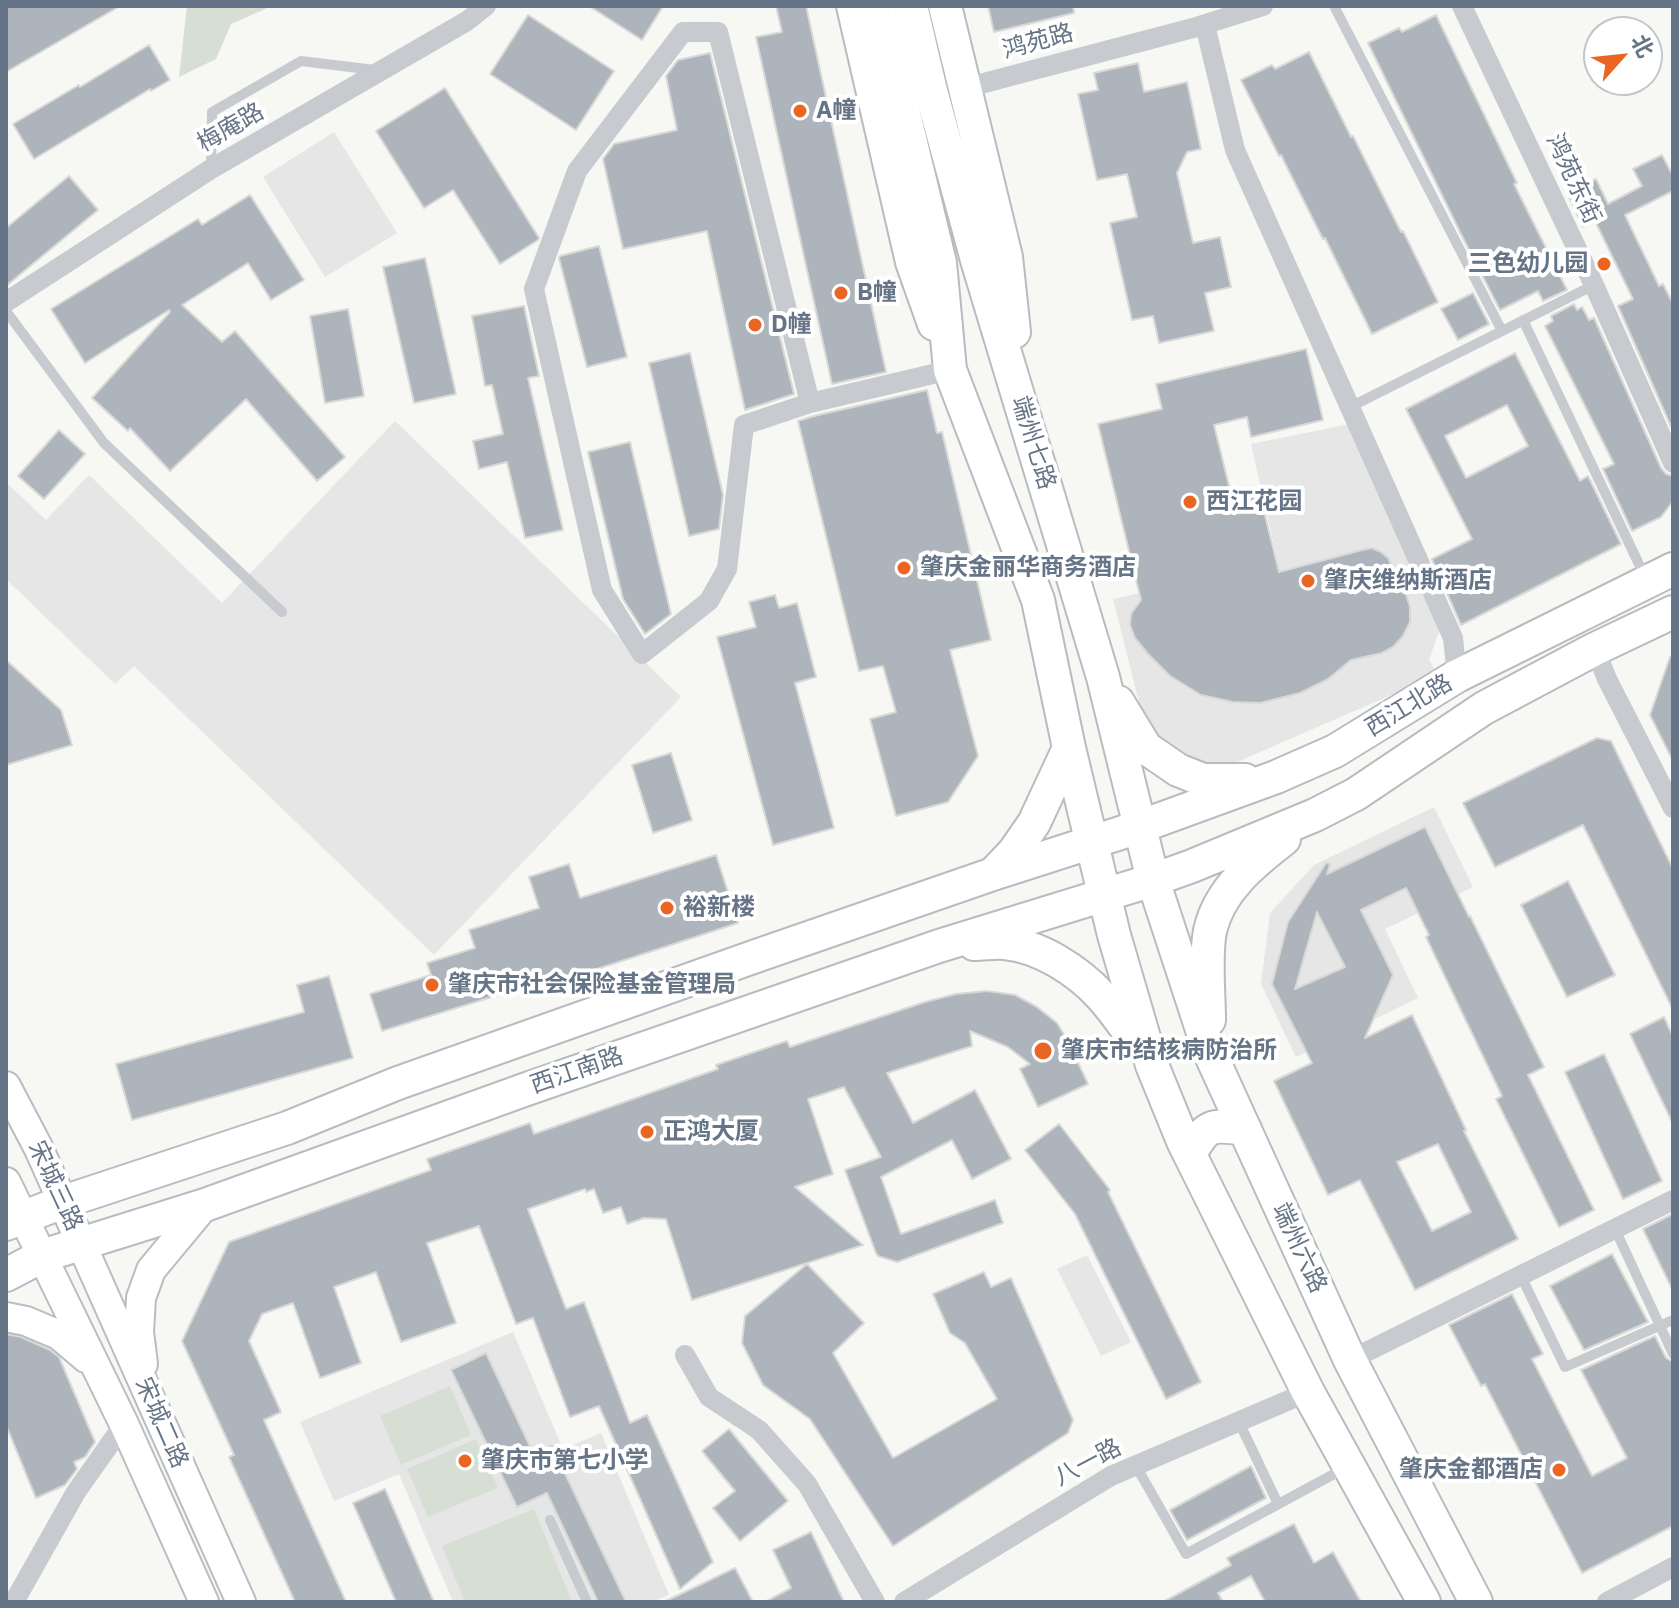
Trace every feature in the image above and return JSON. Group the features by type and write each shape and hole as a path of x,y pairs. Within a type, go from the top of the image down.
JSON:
{"main road":[{"path":"853,6 912,262 950,370"},
{"name":"端州七路","path":"878,6 940,263 950,370 1038,600 1069,748 1114,935 1152,1065"},
{"name":"端州七路","path":"911,6 973,246 1103,677 1153,880"},
{"path":"945,6 1006,257 1021,403"},
{"name":"西江北路","path":"1139,827 1276,777 1335,751 1457,676 1660,576"},
{"name":"西江北路","path":"1153,880 1315,815 1356,794 1484,708 1673,612"},
{"path":"1103,677 1146,748 1178,770 1203,780 1276,777"},
{"path":"993,874 1014,852 1034,823 1069,748"},
{"path":"1335,751 1356,794"},
{"path":"1209,1051 1210,931 1218,910 1237,879 1315,815"},
{"name":"西江南路","path":"15,1221 63,1202 287,1128 398,1083 850,924 1139,827"},
{"name":"西江南路","path":"6,1275 42,1256 205,1205 939,946 1153,880"},
{"name":"端州六路","path":"1153,880 1209,1051 1350,1360 1476,1602"},
{"path":"850,924 868,946 865,972"},
{"path":"939,946 1006,943 1031,949 1084,979 1103,998 1152,1065 1190,1154 1308,1392 1424,1602"},
{"name":"宋城三路","path":"6,1086 39,1149 81,1244"},
{"path":"1190,1154 1201,1135 1219,1125 1245,1129"},
{"path":"287,1128 302,1170"},
{"name":"宋城三路","path":"6,1182 15,1221 42,1256"},
{"path":"145,1389 139,1332 141,1298 151,1270 205,1205"},
{"name":"宋城二路","path":"81,1244 241,1602"},
{"name":"宋城二路","path":"42,1256 124,1424 204,1602"},
{"path":"6,1317 26,1321 59,1335 96,1366"}],"street":[{"name":"梅庵路","path":"6,302 211,169 467,21 486,6"},
{"name":"鸿苑路","path":"965,88 1205,25 1263,6"},
{"name":"鸿苑东街","path":"1462,6 1594,285 1673,463"},
{"path":"1205,25 1235,150 1453,638 1457,676"},
{"path":"810,403 718,32 683,32 577,171 534,289 602,590 642,654 709,601 727,569 744,425 810,403 950,370"},
{"path":"1595,649 1607,679 1673,808"},
{"path":"1350,1360 1673,1200"},
{"path":"685,1355 709,1397 759,1430 807,1484 875,1602"},
{"name":"八一路","path":"904,1602 1111,1476 1308,1392"},
{"path":"14,1602 76,1492 124,1424"},
{"path":"1607,1602 1673,1567"}],"lane":[{"path":"1334,6 1502,331"},
{"path":"211,169 212,112 301,61 381,71"},
{"path":"1350,407 1594,285"},
{"path":"6,311 104,443 282,612"},
{"path":"1523,320 1660,576"},
{"path":"1615,1229 1673,1354"},
{"path":"1521,1276 1565,1367 1673,1320"},
{"path":"1239,1422 1278,1504"},
{"path":"1136,1466 1186,1554 1348,1466"},
{"path":"550,1520 587,1602"}],"shaded area":[{"path":"187,6 272,6 231,24 216,59 179,77"},
{"path":"334,132 397,233 325,277 263,177"},
{"path":"395,421 681,697 434,955 134,666 115,684 6,579 6,482 46,520 89,475 222,603"},
{"name":"肇庆维纳斯酒店","path":"1350,424 1441,627 1429,659 1437,675 1228,766 1198,764 1173,751 1145,726 1113,599 1278,563 1251,444"},
{"path":"1434,807 1473,887 1385,929 1418,998 1296,1057 1261,984 1270,913 1314,865"},
{"path":"1087,1255 1131,1342 1101,1356 1057,1269"},
{"name":"肇庆市第七小学","path":"513,1332 563,1449 601,1433 669,1595 651,1602 453,1602 399,1474 334,1501 300,1422"},
{"path":"450,1386 471,1435 401,1465 380,1416"},
{"path":"476,1439 498,1488 428,1517 407,1469"},
{"path":"534,1509 572,1602 465,1602 442,1546"}],"building":[{"path":"6,6 120,6 6,72"},
{"path":"589,6 663,6 642,40"},
{"path":"776,6 806,6 886,372 832,384 756,37 782,32"},
{"path":"988,6 1073,6 1074,13 994,32"},
{"path":"528,15 614,71 576,130 490,74"},
{"path":"1436,15 1567,290 1543,301 1538,291 1500,310 1368,43 1399,28 1402,32"},
{"path":"149,45 170,80 34,159 13,124"},
{"path":"1309,52 1438,302 1372,334 1241,80 1272,65 1275,69"},
{"path":"710,53 794,394 745,410 707,231 623,249 603,159 614,144 677,130 666,76 678,60"},
{"path":"1138,63 1144,92 1187,82 1201,149 1187,152 1177,173 1193,243 1220,237 1231,287 1205,293 1214,331 1159,343 1153,316 1132,320 1110,223 1137,217 1127,174 1097,180 1078,94 1098,90 1094,73"},
{"path":"445,88 539,238 500,264 453,190 424,208 376,131"},
{"path":"1662,155 1673,176 1673,191 1625,215 1659,286 1663,284 1673,304 1673,431 1618,306 1633,299 1595,221 1583,227 1567,193 1596,179 1608,204 1642,186 1633,169"},
{"path":"69,176 98,210 6,286 6,228"},
{"path":"250,195 304,280 271,300 248,263 182,305 222,342 235,331 345,457 317,481 246,399 170,471 130,428 128,431 92,398 169,310 85,363 51,309 198,219 202,225"},
{"path":"599,246 627,357 587,367 559,258"},
{"path":"425,258 456,394 414,403 383,267"},
{"path":"1473,293 1489,324 1458,340 1441,309"},
{"path":"1574,304 1577,310 1582,307 1589,320 1594,318 1661,468 1673,476 1673,501 1661,517 1632,531 1603,469 1614,464 1545,326 1553,321 1551,316"},
{"path":"524,306 539,376 528,378 563,530 525,538 507,462 479,469 473,441 503,434 492,385 485,386 472,316"},
{"path":"348,309 364,396 325,403 310,316"},
{"path":"1306,349 1323,420 1251,437 1247,417 1214,425 1232,498 1259,491 1279,572 1372,548 1381,552 1388,558 1406,594 1410,622 1393,647 1382,653 1351,660 1328,679 1300,693 1260,703 1233,702 1201,695 1170,676 1135,638 1130,625 1131,614 1141,600 1098,424 1162,409 1156,384"},
{"path":"690,353 723,495 719,529 689,536 649,363"},
{"path":"1515,353 1580,481 1588,476 1621,544 1461,625 1432,559 1472,539 1406,409","holes":["1507,405 1528,446 1466,478 1445,436"]},
{"name":"肇庆金丽华商务酒店","path":"927,390 937,433 942,432 991,640 950,650 978,756 948,802 896,816 870,719 896,712 883,666 859,671 798,421"},
{"path":"59,430 85,454 44,499 18,476"},
{"path":"630,442 671,614 645,634 623,599 588,452"},
{"path":"775,595 779,608 797,603 816,677 795,683 834,828 773,845 717,637 756,627 749,602"},
{"path":"1670,657 1673,658 1673,761 1650,715"},
{"path":"6,660 61,710 72,745 6,765"},
{"path":"1597,738 1611,741 1673,869 1673,1010 1583,825 1495,867 1463,803"},
{"path":"671,753 692,820 653,833 632,765"},
{"path":"1425,827 1544,1067 1528,1075 1594,1210 1559,1227 1496,1099 1502,1096 1406,888 1361,910 1393,975 1365,1038 1412,1015 1464,1131 1518,1239 1415,1290 1360,1180 1328,1195 1274,1081 1312,1063 1272,984 1288,922 1326,863 1330,864 1327,874","holes":["1317,912 1345,967 1295,989","1438,1144 1471,1212 1432,1231 1397,1162"]},
{"path":"716,855 738,923 551,984 550,979 382,1031 370,994 431,975 427,963 475,948 469,930 539,908 529,877 569,864 580,898"},
{"path":"1568,881 1615,975 1567,997 1521,905"},
{"path":"329,976 353,1058 132,1120 116,1064 304,1012 297,985"},
{"path":"987,991 1015,995 1057,1023 1088,1084 1038,1107 1020,1069 1030,1064 1008,1047 970,1031 972,1046 887,1073 913,1123 975,1090 1011,1159 972,1179 952,1140 881,1177 901,1234 995,1200 1003,1223 897,1262 878,1256 845,1170 881,1157 844,1087 808,1099 833,1174 795,1187 863,1245 692,1300 666,1219 644,1218 627,1224 621,1207 603,1213 594,1189 586,1192 585,1189 528,1209 566,1309 584,1302 630,1423 647,1415 713,1562 680,1589 599,1406 570,1417 533,1318 516,1324 479,1226 427,1243 456,1323 401,1342 376,1272 334,1287 361,1363 320,1378 293,1303 262,1314 249,1341 281,1412 264,1420 346,1602 295,1602 229,1457 234,1455 182,1341 229,1242 431,1170 427,1159 530,1123 534,1134 718,1069 716,1065 787,1041 790,1047 925,1002 956,994"},
{"path":"1664,1017 1673,1037 1673,1124 1630,1034"},
{"path":"1604,1054 1662,1181 1623,1199 1565,1072"},
{"path":"1059,1124 1110,1190 1108,1192 1201,1382 1166,1399 1075,1214 1025,1150"},
{"path":"1673,1214 1673,1291 1643,1229"},
{"path":"1612,1254 1648,1322 1584,1350 1550,1286"},
{"path":"807,1264 864,1323 833,1353 893,1458 997,1399 965,1343 950,1333 933,1294 984,1272 991,1287 1011,1278 1073,1420 1068,1433 893,1546 810,1419 763,1385 742,1343 745,1316"},
{"path":"1512,1294 1543,1354 1532,1359 1592,1476 1627,1458 1581,1370 1655,1336 1666,1358 1673,1362 1673,1526 1582,1573 1485,1384 1481,1386 1449,1325"},
{"path":"6,1334 21,1337 59,1357 95,1442 85,1457 74,1462 77,1469 65,1485 36,1498 6,1425"},
{"path":"486,1353 534,1455 552,1446 626,1602 598,1602 547,1493 517,1507 451,1370"},
{"path":"729,1429 788,1501 740,1541 713,1508 735,1491 702,1451"},
{"path":"1251,1466 1266,1498 1187,1540 1170,1510"},
{"path":"385,1489 434,1602 396,1602 353,1503"},
{"path":"1294,1524 1314,1563 1333,1552 1361,1602 1265,1602 1251,1576 1218,1593 1223,1602 1163,1602 1231,1565 1227,1558"},
{"path":"811,1532 844,1602 765,1602 791,1588 773,1550"},
{"path":"735,1568 753,1602 664,1602"}],"place":[{"name":"A幢","path":"800,111"},
{"name":"三色幼儿园","path":"1604,264"},
{"name":"B幢","path":"841,293"},
{"name":"D幢","path":"755,325"},
{"name":"西江花园","path":"1190,502"},
{"name":"肇庆金丽华商务酒店","path":"904,568"},
{"name":"肇庆维纳斯酒店","path":"1308,581"},
{"name":"裕新楼","path":"667,908"},
{"name":"肇庆市社会保险基金管理局","path":"432,985"},
{"name":"肇庆市结核病防治所","path":"1043,1051"},
{"name":"正鸿大厦","path":"647,1132"},
{"name":"肇庆市第七小学","path":"465,1461"},
{"name":"肇庆金都酒店","path":"1559,1470"}]}
